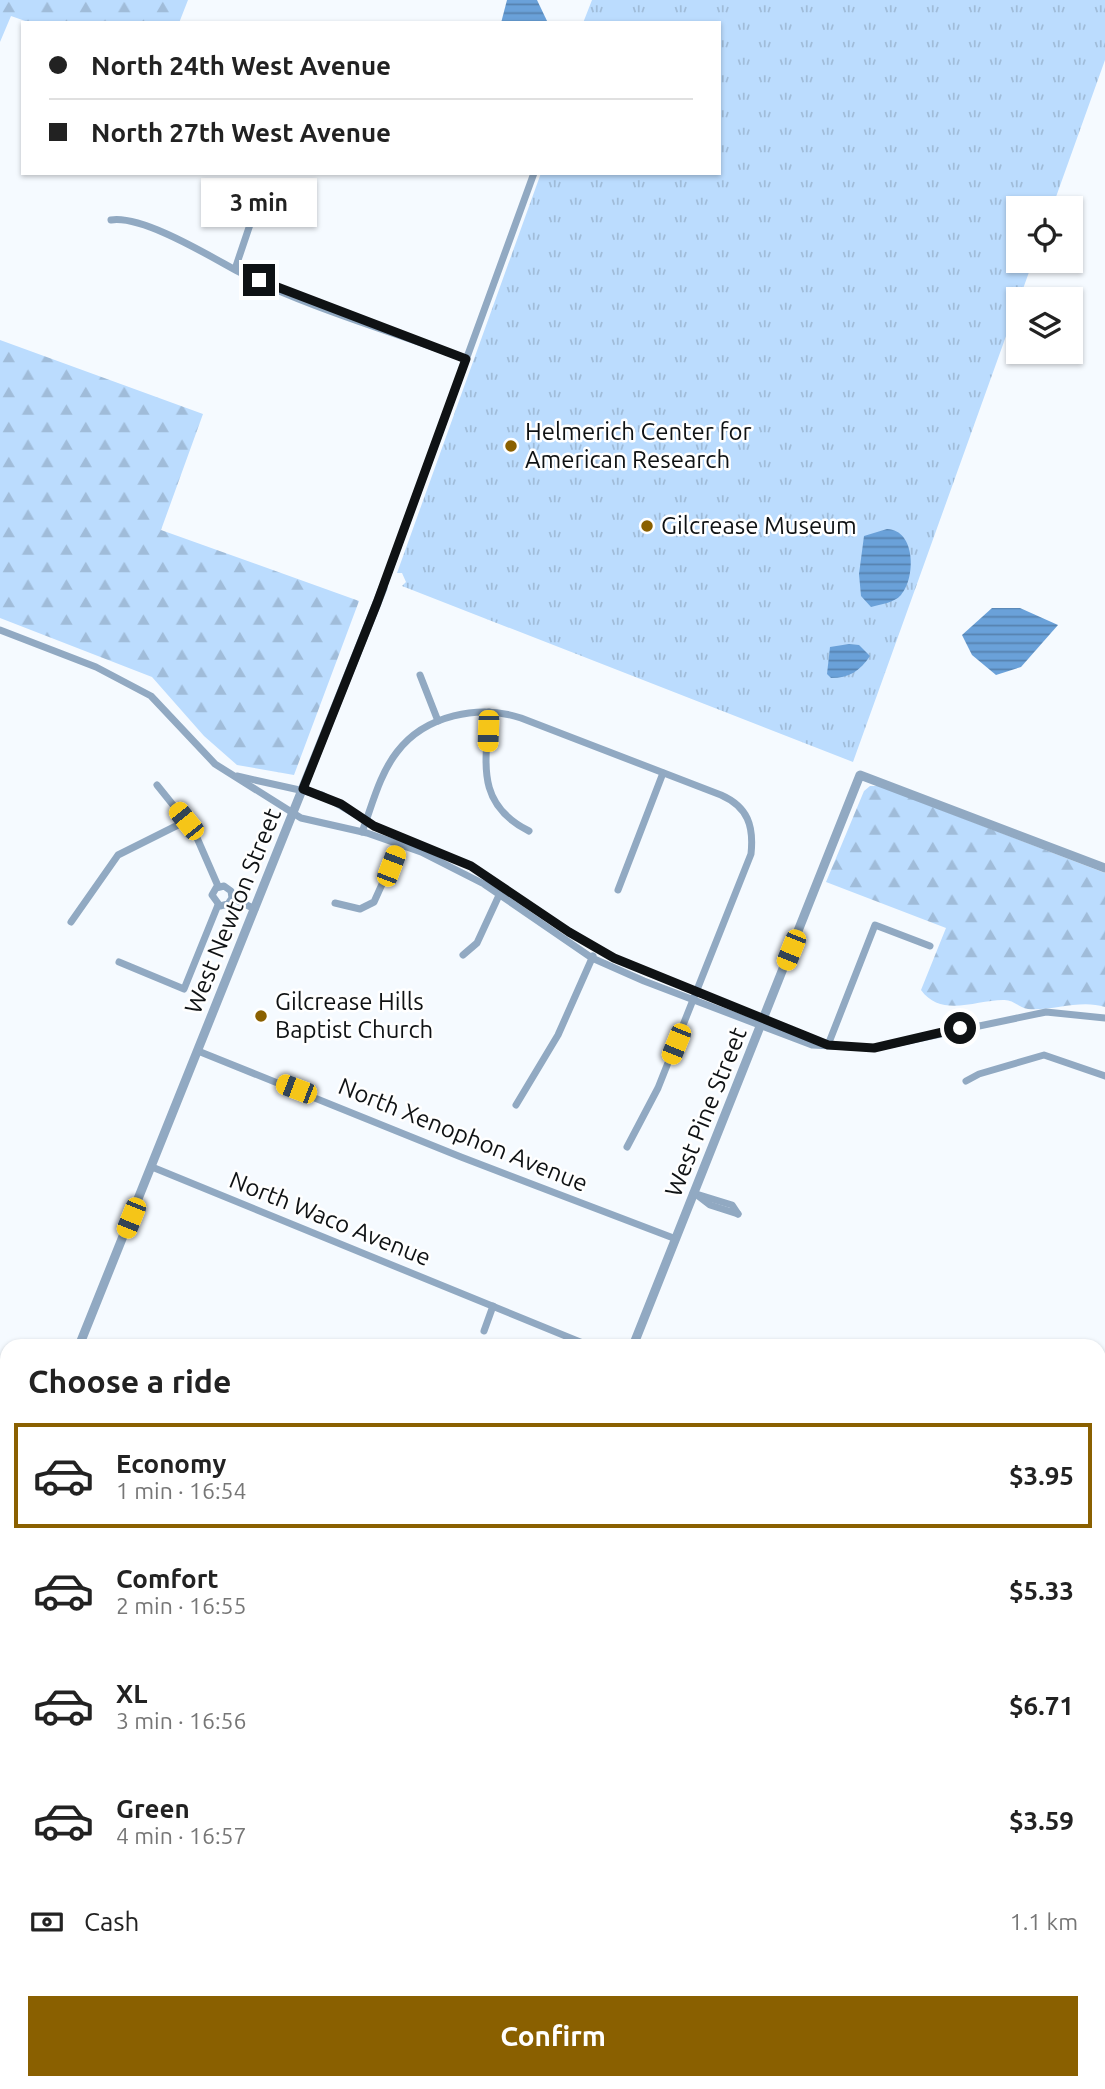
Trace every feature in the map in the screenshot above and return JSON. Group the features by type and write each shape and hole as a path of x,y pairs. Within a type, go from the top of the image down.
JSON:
{"street":[{"name":"West Newton Street","path":"82,1339 383,588 533,175"},
{"path":"235,269 262,189"},
{"path":"111,220 134,223 180,241 235,269 466,359"},
{"path":"0,630 96,667 139,689 160,704 215,764 293,813 310,821 402,840"},
{"path":"420,675 438,721"},
{"path":"489,712 486,768 490,796 510,822 528,831"},
{"path":"362,832 383,775 396,752 415,734 438,721 489,712 521,718 730,799 749,819 753,838 751,854 650,1107 627,1147"},
{"path":"618,890 663,773"},
{"name":"West Pine Street","path":"636,1339 860,775 1105,868"},
{"path":"235,776 303,789 341,804 366,822 402,840 457,859 592,958 693,1000 762,1021"},
{"path":"157,785 198,839 218,886"},
{"path":"71,922 118,855 186,821"},
{"path":"335,903 360,909 374,902 402,840"},
{"path":"218,886 228,888 232,898 255,909"},
{"path":"218,886 212,895 218,905"},
{"path":"501,890 596,949 696,990 812,1045 874,1048 1035,1013 1105,1018"},
{"path":"464,955 477,943 501,890"},
{"path":"218,905 228,904 232,898"},
{"path":"118,962 184,989 218,905"},
{"path":"828,1045 875,925 930,946"},
{"path":"516,1104 558,1035 596,949"},
{"name":"North Xenophon Avenue","path":"198,1051 461,1157 676,1239"},
{"path":"966,1081 979,1074 1044,1055 1105,1076"},
{"name":"North Waco Avenue","path":"152,1167 573,1339"},
{"path":"693,1193 732,1205 738,1214 710,1205 693,1193"},
{"path":"484,1331 493,1306"}],"green space":[{"path":"0,0 188,0 180,21 25,21 11,16 0,42"},
{"path":"592,0 1105,0 1105,60 1056,196 1006,196 1006,273 1029,273 1024,287 1006,287 1006,336 853,762 402,586 406,582 402,573 397,573 540,175 721,175 721,21 584,21"},
{"path":"0,340 203,414 161,530 359,601 294,775 237,765 204,736 152,677 0,618"},
{"path":"870,786 879,786 1105,873 1105,1007 1086,1004 1028,1009 1003,1000 959,1006 938,1003 929,998 921,990 946,928 826,882 864,791"}],"water":[{"path":"507,0 537,0 547,21 502,21"},
{"path":"887,529 897,531 904,537 910,556 909,578 898,598 871,607 861,596 859,574 864,536"},
{"path":"992,608 1020,608 1058,625 1021,667 996,675 972,655 962,635"},
{"path":"859,645 870,656 854,673 831,678 827,674 830,647"}],"place":[{"name":"Helmerich Center for American Research","path":"511,446"},
{"name":"Gilcrease Museum","path":"647,526"},
{"name":"Gilcrease Hills Baptist Church","path":"261,1016"}],"route":[{"path":"259,280 466,359 377,603 303,789 341,804 374,826 471,866 569,932 614,958 828,1045 851,1049 874,1048 960,1028"}]}
